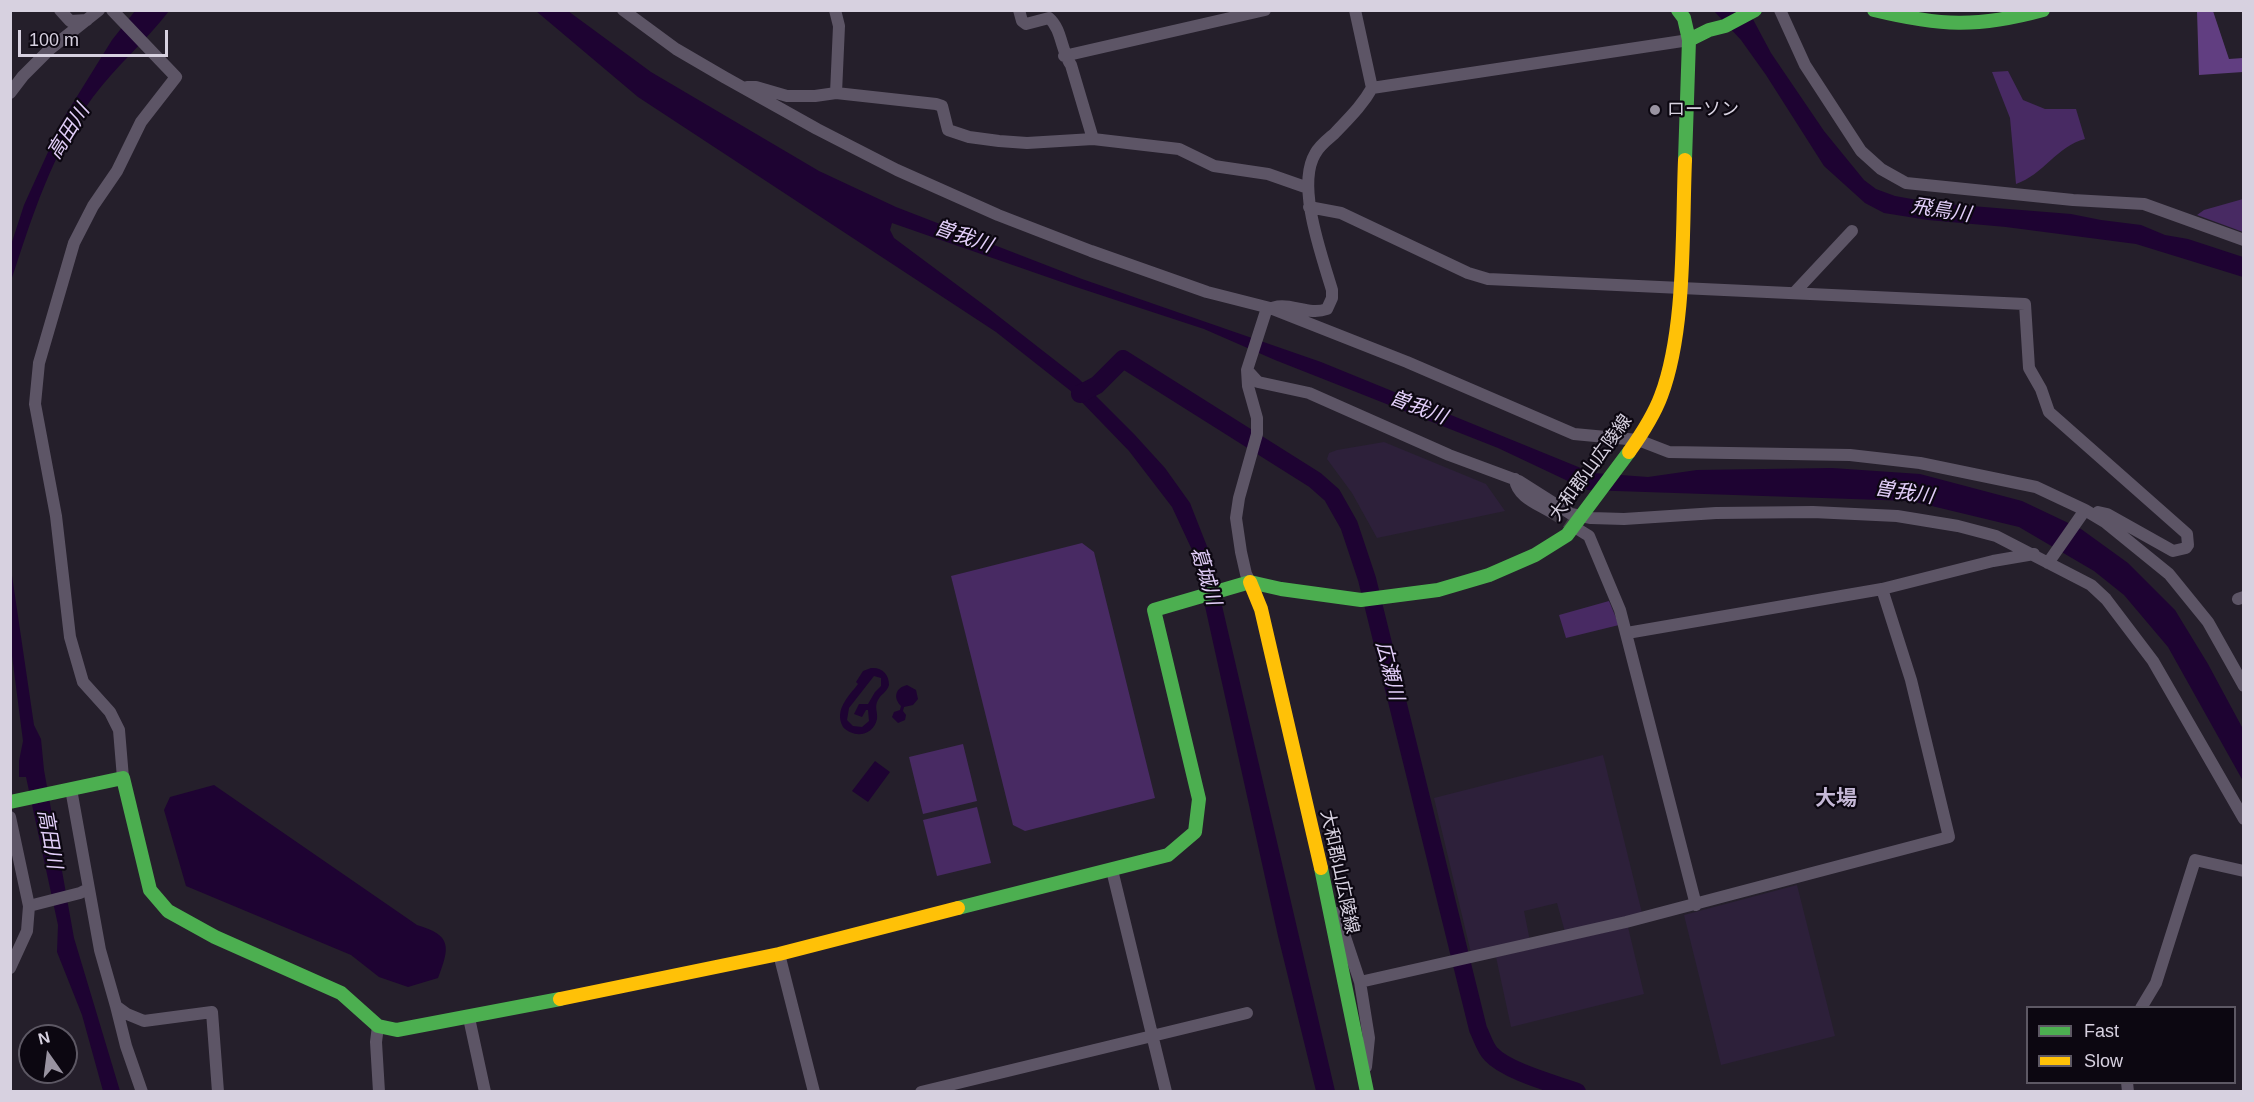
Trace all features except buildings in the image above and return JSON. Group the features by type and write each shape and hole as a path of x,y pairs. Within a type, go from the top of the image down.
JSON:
{"street":[{"path":"60,10 70,21 87,20"},
{"path":"10,93 23,76 50,49 99,10"},
{"path":"112,10 176,76 141,122 117,171 93,207 74,243 39,363 35,404 56,516 70,637 83,682 110,712 119,730 123,778 150,890 168,911 215,937 341,993 362,1009 378,1026 397,1030 470,1018 779,954 1168,855 1195,832 1199,799 1154,610 1245,584 1246,574 1236,518 1239,498 1257,434 1257,418 1248,386 1247,370 1268,310"},
{"path":"623,10 676,49 817,129 897,170 1091,251 1208,292 1268,310 1407,362 1575,434 1670,452 1850,455 1920,463 2036,487 2082,513 2105,522 2169,574 2208,622 2244,687"},
{"path":"835,10 839,27 837,93"},
{"path":"1019,10 1022,21 1026,24 1049,18 1054,23 1065,56 1071,65 1093,140"},
{"path":"1065,56 1265,10"},
{"path":"1268,310 1283,305 1317,313 1327,309 1332,298 1309,207 1308,188 1315,153 1358,109 1372,88 1355,10"},
{"name":"大和郡山広陵線","path":"1245,584 1361,600 1438,590 1489,575 1535,555 1567,534 1581,519 1634,445 1661,397 1674,354 1680,288 1689,40 1684,18 1678,10"},
{"path":"1372,88 1689,40 1708,30 1725,26 1755,10"},
{"path":"1780,10 1804,65 1861,151 1881,169 1906,183 2073,200 2144,204 2244,240"},
{"path":"1874,10 1964,24 2000,21 2043,10"},
{"path":"743,87 756,87 787,96 837,93 936,104 942,106 948,130 969,136 1027,143 1093,140 1179,149 1214,166 1268,174 1308,188"},
{"path":"1309,207 1341,213 1468,273 1488,279 2025,304 2028,368 2041,389 2049,412 2187,534 2188,545 2186,548 2173,551 2107,514 2082,513"},
{"path":"1794,292 1852,231"},
{"path":"1247,370 1258,382 1309,393 1449,455 1515,479 1581,519 1803,512 1897,516 1958,526 1996,536 2051,561 2091,585 2106,598 2153,661 2244,819"},
{"path":"1515,479 1520,493 1551,512"},
{"path":"2051,561 2082,513"},
{"path":"1581,519 1620,610 1627,633 1696,905"},
{"path":"1627,633 1882,589 1993,561 2034,554"},
{"name":"大和郡山広陵線","path":"1245,584 1261,609 1322,872 1365,1087"},
{"path":"1360,982 1696,905 1949,837 1911,680 1882,589"},
{"path":"12,802 123,778"},
{"path":"67,790 84,891 126,1046 142,1092"},
{"path":"10,817 33,905 27,932 10,968"},
{"path":"2142,1006 2156,983 2195,860 2244,871"},
{"path":"1113,870 1166,1092"},
{"path":"1322,872 1360,982 1369,1038 1365,1087"},
{"path":"33,905 84,891"},
{"path":"779,954 814,1092"},
{"path":"116,1006 127,1014 144,1021 212,1012 218,1092"},
{"path":"921,1092 1247,1013"},
{"path":"470,1018 485,1092"},
{"path":"378,1026 376,1042 379,1092"}],"shaded area":[{"path":"2197,11 2213,11 2229,59 2243,58 2243,72 2199,75"},
{"path":"2008,71 2023,100 2045,109 2076,109 2085,139 2066,148 2026,180 2016,184 2010,118 1992,72"},
{"path":"2243,199 2243,232 2197,215 2204,210"},
{"path":"1384,442 1486,484 1505,511 1377,538 1352,493 1327,459 1329,453 1337,450"},
{"path":"1082,543 1094,552 1155,798 1025,831 1013,825 951,576"},
{"path":"1609,601 1619,625 1566,638 1559,615"},
{"path":"963,744 977,801 923,814 909,757"},
{"path":"1603,755 1642,913 1565,932 1557,903 1524,911 1530,941 1471,953 1434,798"},
{"path":"977,807 991,863 937,876 923,820"},
{"path":"1797,885 1835,1036 1721,1065 1684,915"},
{"path":"1628,927 1644,994 1511,1027 1496,957"}],"water":[{"name":"飛鳥川","path":"1748,10 1771,53 1824,131 1864,180 1876,189 1895,196 1934,203 2071,214 2141,225 2165,235 2188,239 2243,257 2243,277 2136,244 2006,227 1928,220 1884,213 1865,203 1824,166 1766,75 1741,40 1714,11"},
{"name":"高田川","path":"135,11 169,11 93,97 66,140 44,186 11,281 11,245 24,205 63,119 112,40"},
{"path":"536,11 568,11 651,72 819,171 896,207 1082,279 1321,362 1593,473 1648,477 1697,470 1832,468 1920,474 2022,501 2081,529 2128,563 2175,610 2208,664 2243,729 2243,781 2168,647 2124,595 2094,571 2019,527 1911,501 1587,490 1498,448 1275,360 1204,329 892,223 890,230 894,238 1079,379 1165,468 1190,503 1210,554 1335,1091 1316,1091 1278,936 1193,552 1172,507 1129,451 1072,392 996,332 638,97"},
{"name":"高田川","path":"10,562 34,725 41,739 44,770 74,938 120,1091 103,1091 82,1015 57,952 58,925 26,777 19,777 23,741 11,648"},
{"path":"871,668 882,670 888,678 889,685 877,703 875,725 867,732 857,734 843,727 840,715 843,704 858,684 856,682 863,671","holes":["874,676 881,678 881,686 868,704 859,704 854,714 862,717 868,710 869,721 862,727 853,726 847,720 849,708"]},
{"path":"907,685 916,690 918,699 913,705 904,707 905,720 898,723 892,717 901,706 896,694 900,688"},
{"path":"875,761 890,772 868,802 852,791"},
{"path":"214,785 417,925 437,933 442,938 446,950 438,978 408,987 379,977 351,955 186,886 164,810 170,797"}],"waterway":[{"name":"広瀬川","path":"1080,394 1097,385 1123,359 1315,480 1332,495 1349,525 1367,579 1478,1029 1487,1049 1498,1060 1531,1076 1577,1092"}],"tunnel":[{"path":"1551,512 1576,528"}],"traffic: fast":[{"path":"1678,10 1684,18 1689,40 1685,160"},
{"path":"1689,40 1709,30 1725,26 1755,10"},
{"path":"1874,10 1919,19 1958,23 1998,20 2043,10"},
{"path":"1250,582 1281,589 1361,600 1438,590 1489,575 1535,555 1567,535 1629,452"},
{"path":"958,908 1168,855 1195,832 1199,799 1154,610 1250,582"},
{"path":"10,802 123,778 150,890 168,911 215,937 341,993 378,1026 397,1030 560,999"},
{"path":"1321,868 1367,1092"}],"traffic: slow":[{"path":"1629,452 1647,425 1661,396 1675,341 1681,280 1685,160"},
{"path":"1250,582 1261,609 1321,868"},
{"path":"560,999 779,954 958,908"}],"place":[{"name":"ローソン","path":"1655,110"}],"district":[{"name":"大場","path":"1836,799"}],"water label":[{"name":"曽我川","path":"963,237"},
{"name":"曽我川","path":"1418,408"},
{"name":"曽我川","path":"1904,493"},
{"name":"葛城川","path":"1205,576"}]}
